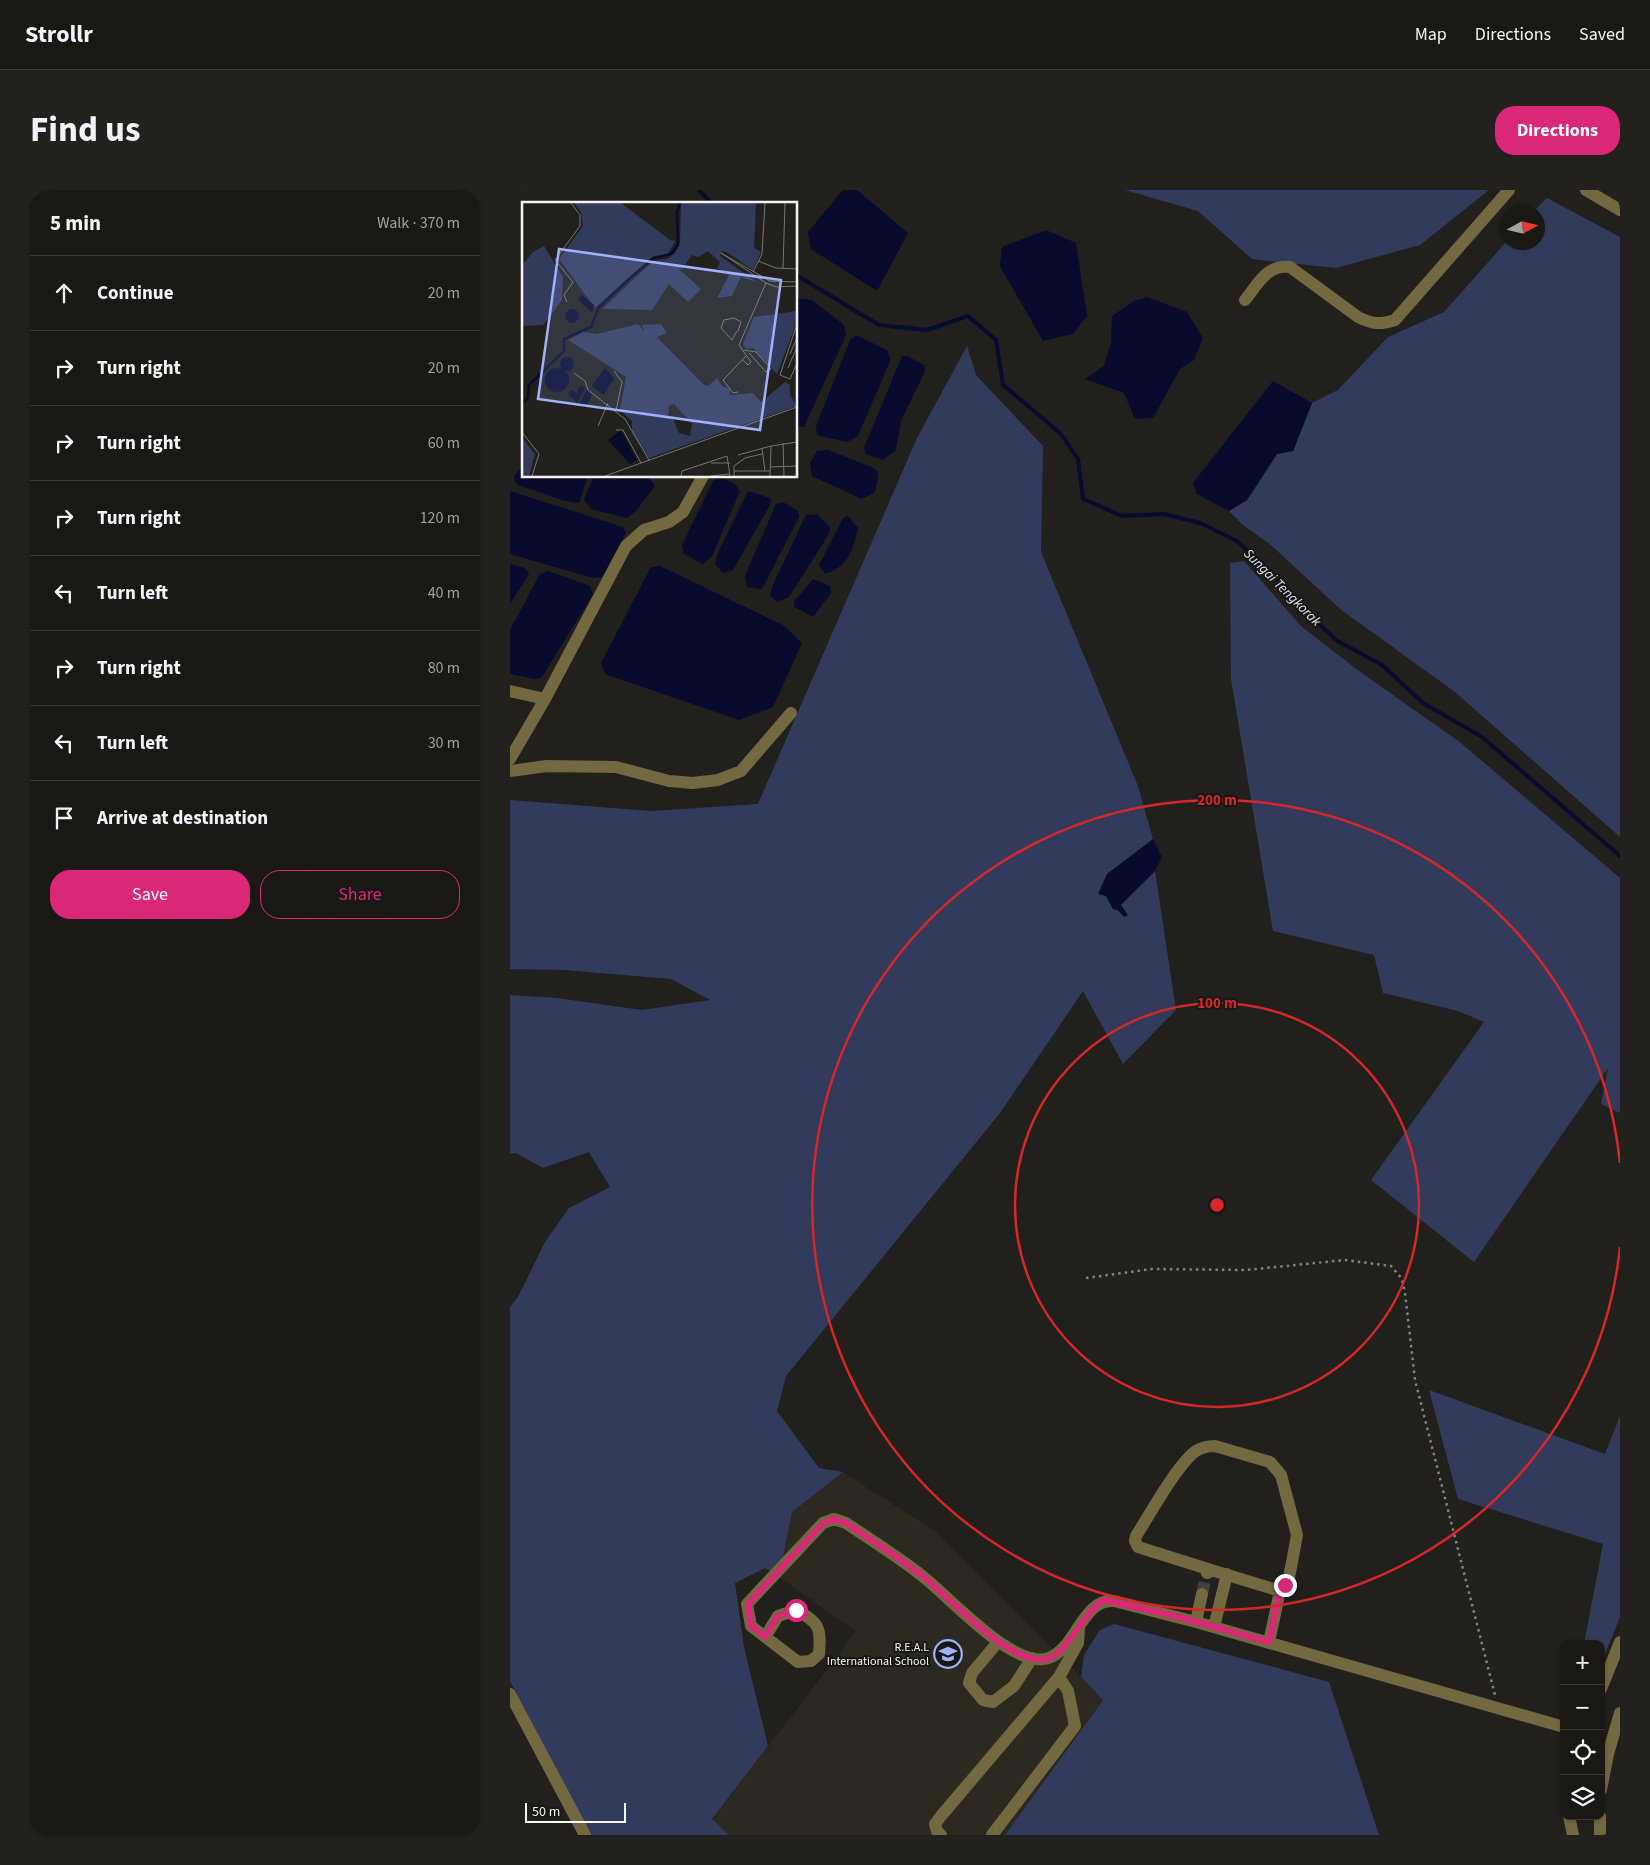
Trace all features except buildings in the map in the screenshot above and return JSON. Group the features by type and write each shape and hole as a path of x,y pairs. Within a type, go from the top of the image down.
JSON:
{"street":[{"path":"1245,300 1268,272 1278,266 1290,267 1364,320 1382,324 1395,320 1509,190"},
{"path":"1586,190 1620,210"},
{"path":"510,760 545,699 626,546 644,530 669,522 683,512 702,478"},
{"path":"510,691 545,699"},
{"path":"510,771 547,766 616,767 669,781 694,783 718,780 741,771 791,713"},
{"path":"1269,1642 1280,1591 1289,1578 1297,1535 1281,1475 1270,1462 1215,1446 1207,1446 1196,1451 1176,1473 1136,1536 1135,1541 1138,1547 1208,1571 1228,1574 1280,1591"},
{"path":"765,1637 778,1616 796,1610 811,1618 821,1633 819,1654 811,1660 798,1662 765,1637 751,1626 748,1604 807,1538 823,1523 834,1519 846,1523 922,1575 998,1642 1019,1655 1047,1659 1058,1652 1079,1629 1090,1612 1104,1600 1269,1642 1560,1726"},
{"path":"1214,1627 1228,1574"},
{"path":"1196,1622 1202,1594"},
{"path":"941,1835 936,1831 936,1824 941,1816 1059,1677 1078,1643 1079,1629"},
{"path":"998,1642 972,1673 969,1683 983,1700 993,1702 1014,1686 1032,1658"},
{"path":"1603,1685 1620,1642"},
{"path":"992,1835 1075,1726 1068,1691 1059,1677"},
{"path":"510,1694 585,1835"},
{"path":"1604,1775 1620,1713"},
{"path":"1570,1820 1573,1835"},
{"path":"1600,1820 1600,1835"}],"path":[{"path":"1086,1278 1152,1269 1246,1270 1345,1260 1383,1264 1397,1271 1402,1279 1405,1293 1415,1380 1499,1708"}],"shaded area":[{"path":"843,190 857,190 908,233 877,291 811,249 808,232"},
{"path":"1125,190 1489,190 1420,245 1336,268 1252,259 1198,211"},
{"path":"1547,198 1620,237 1620,837 1455,692 1340,609 1271,545 1243,525 1229,511 1247,500 1277,454 1293,451 1312,403 1338,390 1388,337 1444,312 1500,249 1545,250 1545,205 1540,205"},
{"path":"1046,230 1076,243 1087,316 1073,334 1043,341 1000,266 1002,247"},
{"path":"1147,297 1187,312 1203,338 1194,360 1180,369 1153,418 1135,419 1124,393 1085,379 1104,366 1111,343 1112,316 1134,301"},
{"path":"798,298 812,300 844,325 846,335 804,427 798,427"},
{"path":"856,335 887,350 891,359 858,436 847,442 817,435 816,426 850,340"},
{"path":"967,346 976,375 1043,446 1041,552 1138,786 1153,839 1106,896 1113,909 1127,915 1120,905 1155,871 1176,1010 1123,1064 1083,991 1000,1113 786,1376 777,1411 819,1468 843,1472 792,1512 779,1577 765,1568 735,1583 744,1647 768,1746 712,1819 729,1835 591,1835 510,1681 510,1307 518,1297 545,1242 569,1208 610,1187 589,1152 543,1168 516,1153 510,1154 510,995 557,998 642,1010 710,1000 671,979 564,970 510,969 510,800 651,811 758,804 917,438"},
{"path":"902,356 907,356 924,365 925,371 901,421 896,450 883,460 866,454 864,448"},
{"path":"1273,381 1312,403 1293,451 1277,454 1247,500 1229,511 1197,494 1193,483"},
{"path":"828,450 874,468 879,474 875,492 862,499 812,476 810,463 817,451"},
{"path":"522,465 522,478 587,478 579,503 565,501 516,484 514,477"},
{"path":"593,478 649,478 655,486 635,512 627,518 591,509 584,499"},
{"path":"722,478 735,484 740,491 712,556 703,564 684,554 682,545 713,481"},
{"path":"510,491 623,527 626,533 602,577 593,578 510,554"},
{"path":"748,491 770,498 771,503 733,570 723,573 715,564 717,555"},
{"path":"783,502 798,511 799,517 762,589 747,587 745,576 776,504"},
{"path":"817,514 830,527 829,534 789,597 777,602 770,595 772,587 806,515"},
{"path":"848,516 858,528 852,550 839,567 825,574 819,565 843,518"},
{"path":"1244,561 1301,626 1359,671 1461,743 1620,878 1620,1113 1601,1104 1608,1068 1474,1262 1371,1180 1484,1022 1458,1011 1383,993 1374,955 1273,931 1231,679 1230,563"},
{"path":"510,564 525,568 529,574 510,604"},
{"path":"660,566 783,625 802,643 773,707 739,720 605,674 601,663 651,567"},
{"path":"548,571 590,586 593,594 542,677 535,679 510,674 510,630 540,574"},
{"path":"813,579 830,586 831,593 813,617 794,607 794,602"},
{"path":"1153,839 1162,857 1155,871 1121,905 1128,915 1124,917 1117,909 1113,909 1106,896 1098,894 1107,874"},
{"path":"1429,1390 1605,1454 1620,1416 1620,1617 1605,1654 1605,1640 1585,1640 1603,1544 1458,1499"},
{"name":"R.E.A.L International School","path":"843,1472 936,1532 1103,1699 1005,1835 729,1835 712,1820 856,1631 779,1577 792,1512"},
{"path":"1114,1624 1329,1682 1379,1835 1005,1835 1103,1700 1081,1677 1084,1655 1100,1630"}],"waterway":[{"name":"Sungai Tengkorak","path":"699,190 710,202"},
{"name":"Sungai Tengkorak","path":"798,276 879,325 927,330 968,316 996,340 1003,385 1061,434 1078,459 1083,499 1122,516 1164,514 1200,523 1237,541 1270,571 1308,613 1336,640 1382,665 1423,703 1482,737 1620,856"}],"tunnel":[{"path":"1202,1594 1207,1573"}],"place":[{"name":"R.E.A.L International School","path":"948,1654"}],"route":[{"path":"796,1610 778,1616 765,1637 751,1626 748,1616 748,1604 807,1538 823,1523 834,1519 846,1523 922,1575 1003,1646 1019,1655 1039,1659 1047,1659 1058,1652 1079,1629 1097,1604 1104,1600 1175,1616 1269,1642 1280,1591 1285,1585"}]}
